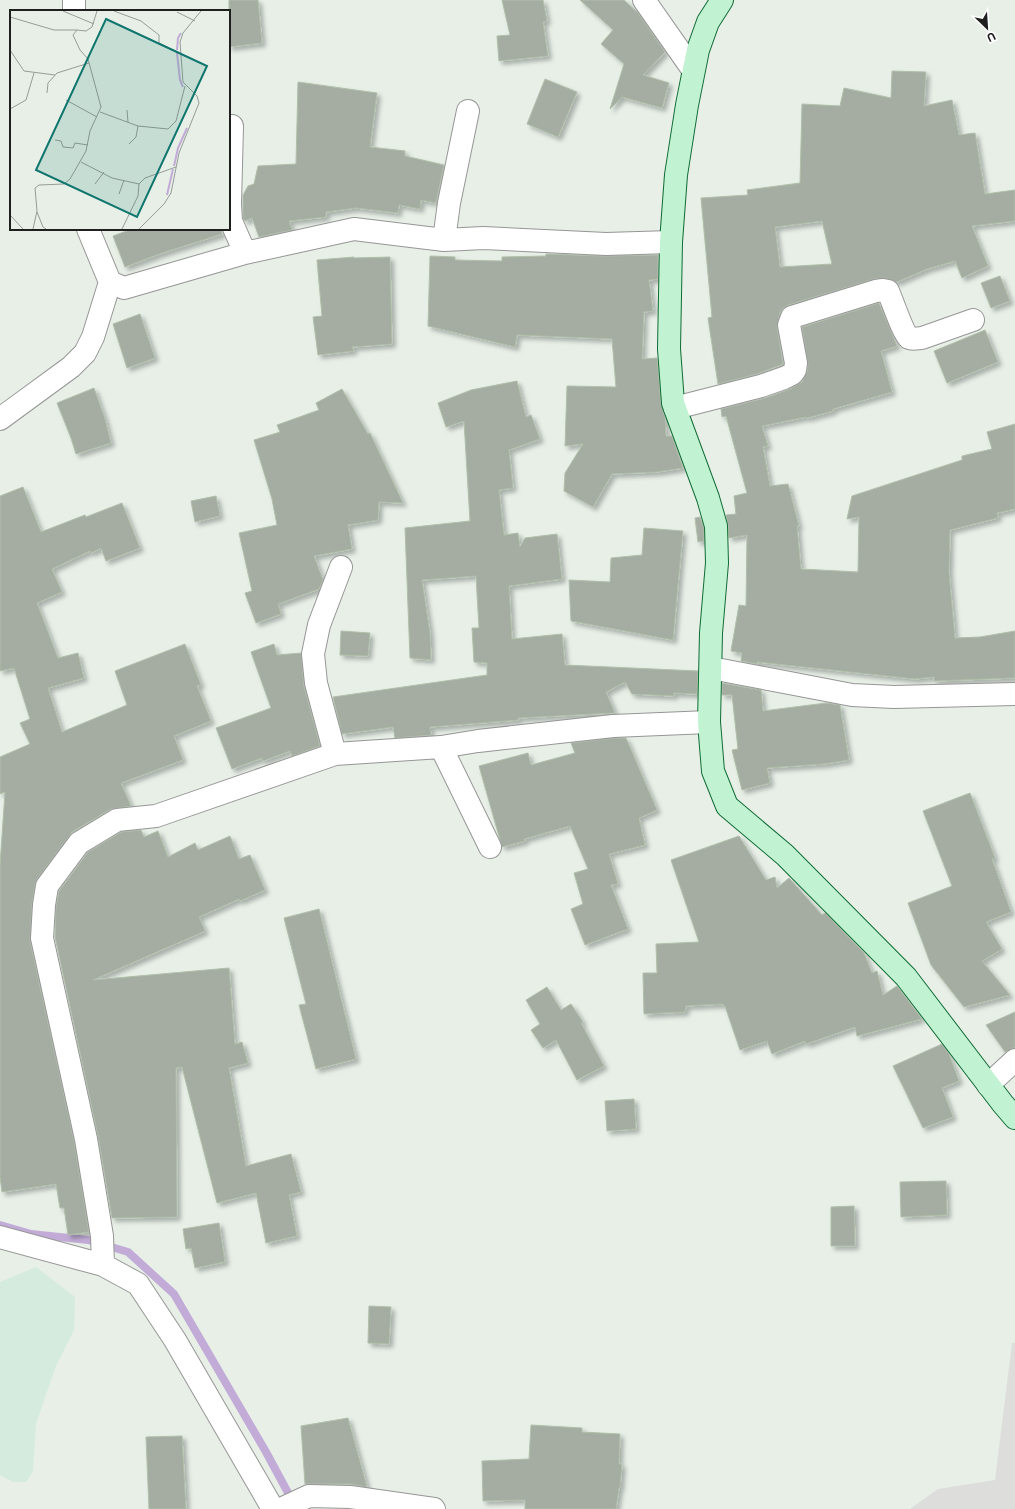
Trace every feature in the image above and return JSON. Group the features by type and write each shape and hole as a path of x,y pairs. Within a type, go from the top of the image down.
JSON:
{"street":[{"path":"644,0 693,70"},
{"path":"722,0 708,22 698,50 693,70 676,175 671,242 669,349 673,403 716,526 717,563 711,633 709,722 713,771 727,806 786,855 906,977 1002,1104 1015,1118"},
{"path":"444,240 449,204 468,111"},
{"path":"232,126 231,221 245,253"},
{"path":"110,282 124,288 130,287 245,253 354,229 444,240 483,238 606,244 671,242"},
{"path":"0,419 71,367 85,353 93,337 110,282 88,230"},
{"path":"675,408 761,386 792,374 795,370 796,363 788,325 792,317 876,291 888,291 904,329 909,337 913,339 922,338 974,320"},
{"path":"335,754 316,683 313,654 319,625 341,567"},
{"path":"711,668 852,695 894,697 1015,694"},
{"path":"103,1253 86,1139 42,938 44,905 48,886 79,843 117,820 156,816 335,754 441,747 478,741 613,726 709,722"},
{"path":"441,747 490,847"},
{"path":"988,1085 1015,1060"},
{"path":"0,1237 103,1253 138,1284 175,1340 280,1508 309,1496 350,1497 434,1509"}],"shaded area":[{"path":"1012,1343 1015,1343 1015,1509 910,1509 938,1489 995,1480"}],"green space":[{"path":"36,1267 75,1297 74,1330 55,1368 36,1424 33,1471 26,1482 13,1482 0,1475 0,1282"}],"building":[{"path":"229,0 258,0 262,43 230,47"},
{"path":"502,0 543,0 547,21 543,22 548,56 499,61 497,36 510,35"},
{"path":"580,0 624,0 638,13 665,52 643,75 669,83 662,108 622,97 610,109 624,64 601,44 613,30"},
{"path":"892,71 926,72 924,106 952,100 959,135 975,133 985,194 1015,190 1015,221 972,226 988,266 962,278 955,261 927,269 897,282 885,278 874,279 788,305 780,312 777,327 783,364 757,374 718,384 708,318 712,317 701,198 748,195 747,190 800,183 802,104 840,106 844,88 891,98","holes":["822,221 832,264 780,267 775,227"]},
{"path":"545,79 577,92 558,137 527,124"},
{"path":"298,82 377,93 370,147 405,151 405,156 444,165 436,203 421,200 420,209 399,205 398,213 356,208 326,212 326,217 289,221 292,230 259,237 252,218 245,221 243,218 243,195 248,186 254,184 258,166 296,164"},
{"path":"129,230 221,230 222,234 162,253 125,267 113,236"},
{"path":"546,254 605,256 658,255 658,279 649,280 653,311 644,312 642,359 657,358 661,404 665,417 666,436 672,436 683,468 657,472 612,474 593,507 564,491 565,473 583,444 565,446 567,386 616,387 612,339 517,335 515,347 428,326 430,256 455,257 455,260 502,261 502,257 546,256"},
{"path":"354,257 390,257 392,344 352,347 354,351 318,355 313,317 322,316 317,260"},
{"path":"1000,276 1010,301 991,308 981,283"},
{"path":"879,303 897,346 881,351 892,392 807,418 762,426 768,446 763,447 770,486 788,484 799,526 797,526 801,569 858,572 859,517 847,519 852,496 962,460 962,456 992,449 987,432 1015,424 1015,509 997,513 998,518 950,530 949,572 955,638 980,637 1015,631 1015,678 934,681 934,677 915,679 757,662 758,664 741,661 742,653 731,651 739,605 746,606 747,535 729,538 726,515 736,514 734,496 747,493 726,416 722,417 721,409 765,398 790,389 802,382 807,372 808,365 802,327"},
{"path":"140,314 155,358 127,368 113,324"},
{"path":"985,330 998,362 947,383 934,351"},
{"path":"517,381 526,417 531,415 540,439 509,450 513,488 499,490 504,535 518,533 520,547 525,538 557,534 562,579 509,586 512,639 562,634 565,665 698,671 697,694 674,693 674,696 632,694 625,682 606,692 615,713 518,718 519,720 430,727 431,735 395,738 393,727 342,734 333,697 487,675 487,663 474,662 472,628 479,628 476,576 422,580 430,633 431,660 410,658 405,528 470,521 464,421 446,427 438,403 471,390"},
{"path":"94,388 105,419 111,443 76,454 57,403"},
{"path":"342,389 368,434 370,433 403,503 379,502 378,520 348,525 352,549 314,556 323,580 319,589 278,604 281,614 256,623 245,593 252,591 239,533 277,525 272,499 254,440 280,432 277,425 319,410 316,403"},
{"path":"23,487 41,532 122,503 140,548 106,561 101,548 91,553 90,551 52,569 62,592 37,603 58,658 78,653 84,678 48,688 62,732 127,705 115,671 185,644 201,685 197,686 211,721 174,736 183,760 121,783 131,806 111,809 72,832 37,879 35,884 32,904 30,941 74,1141 89,1232 68,1235 64,1208 60,1208 56,1184 2,1192 0,1177 0,865 5,792 0,794 0,757 30,744 20,723 30,719 14,668 0,671 0,496"},
{"path":"216,496 220,516 195,522 191,501"},
{"path":"700,517 704,528 704,541 698,542 695,518"},
{"path":"644,528 683,531 673,640 571,621 569,580 610,582 611,558 642,555"},
{"path":"341,631 370,633 368,656 340,655"},
{"path":"274,644 277,655 301,653 304,686 320,746 292,756 290,751 263,761 262,758 232,769 216,728 271,708 251,652"},
{"path":"722,683 761,690 763,711 826,703 840,705 849,760 824,764 767,768 770,783 742,790 732,750 738,749 732,695 722,695"},
{"path":"626,738 657,810 639,818 645,845 609,854 618,884 611,885 628,929 585,945 571,909 583,904 574,873 588,869 570,826 502,847 479,766 528,753 531,765 575,753 571,743"},
{"path":"970,793 995,858 992,859 1011,912 986,922 1002,949 982,961 1010,995 964,1007 931,965 908,903 952,886 923,811"},
{"path":"141,830 144,837 158,831 168,857 195,843 198,850 230,836 239,859 250,855 265,890 240,901 239,899 199,917 205,931 93,980 229,968 235,1044 242,1042 248,1063 229,1068 246,1166 291,1154 301,1192 289,1195 297,1236 266,1243 256,1193 217,1203 182,1067 176,1068 177,1217 112,1218 98,1136 55,937 56,906 59,891 88,852 121,832"},
{"path":"739,836 766,880 775,877 777,888 789,878 822,915 825,913 864,953 872,973 877,971 883,995 897,986 922,1019 857,1036 855,1027 806,1044 805,1041 772,1054 767,1041 740,1050 723,1004 686,1006 685,1012 644,1014 643,973 657,973 656,944 699,942 671,860"},
{"path":"319,909 356,1059 316,1069 299,1005 306,1004 284,918"},
{"path":"547,987 561,1010 571,1004 583,1022 581,1023 604,1066 577,1080 556,1040 543,1048 531,1030 540,1024 526,1000"},
{"path":"1015,1012 1015,1048 1005,1052 986,1025"},
{"path":"942,1044 949,1054 959,1081 942,1088 953,1117 923,1128 893,1066"},
{"path":"634,1099 636,1129 607,1131 605,1101"},
{"path":"946,1181 947,1215 901,1217 900,1182"},
{"path":"854,1206 855,1246 831,1246 831,1207"},
{"path":"219,1223 225,1262 195,1268 191,1248 186,1249 183,1229"},
{"path":"369,1306 391,1307 389,1344 368,1343"},
{"path":"348,1418 367,1487 350,1484 305,1484 301,1426"},
{"path":"531,1425 582,1428 582,1432 620,1434 619,1464 622,1464 616,1509 525,1509 525,1500 483,1501 482,1461 529,1459"},
{"path":"182,1436 186,1509 149,1509 146,1437"}],"waterway":[{"path":"0,1225 31,1234 88,1240 128,1252 174,1294 266,1452 293,1502"}]}
